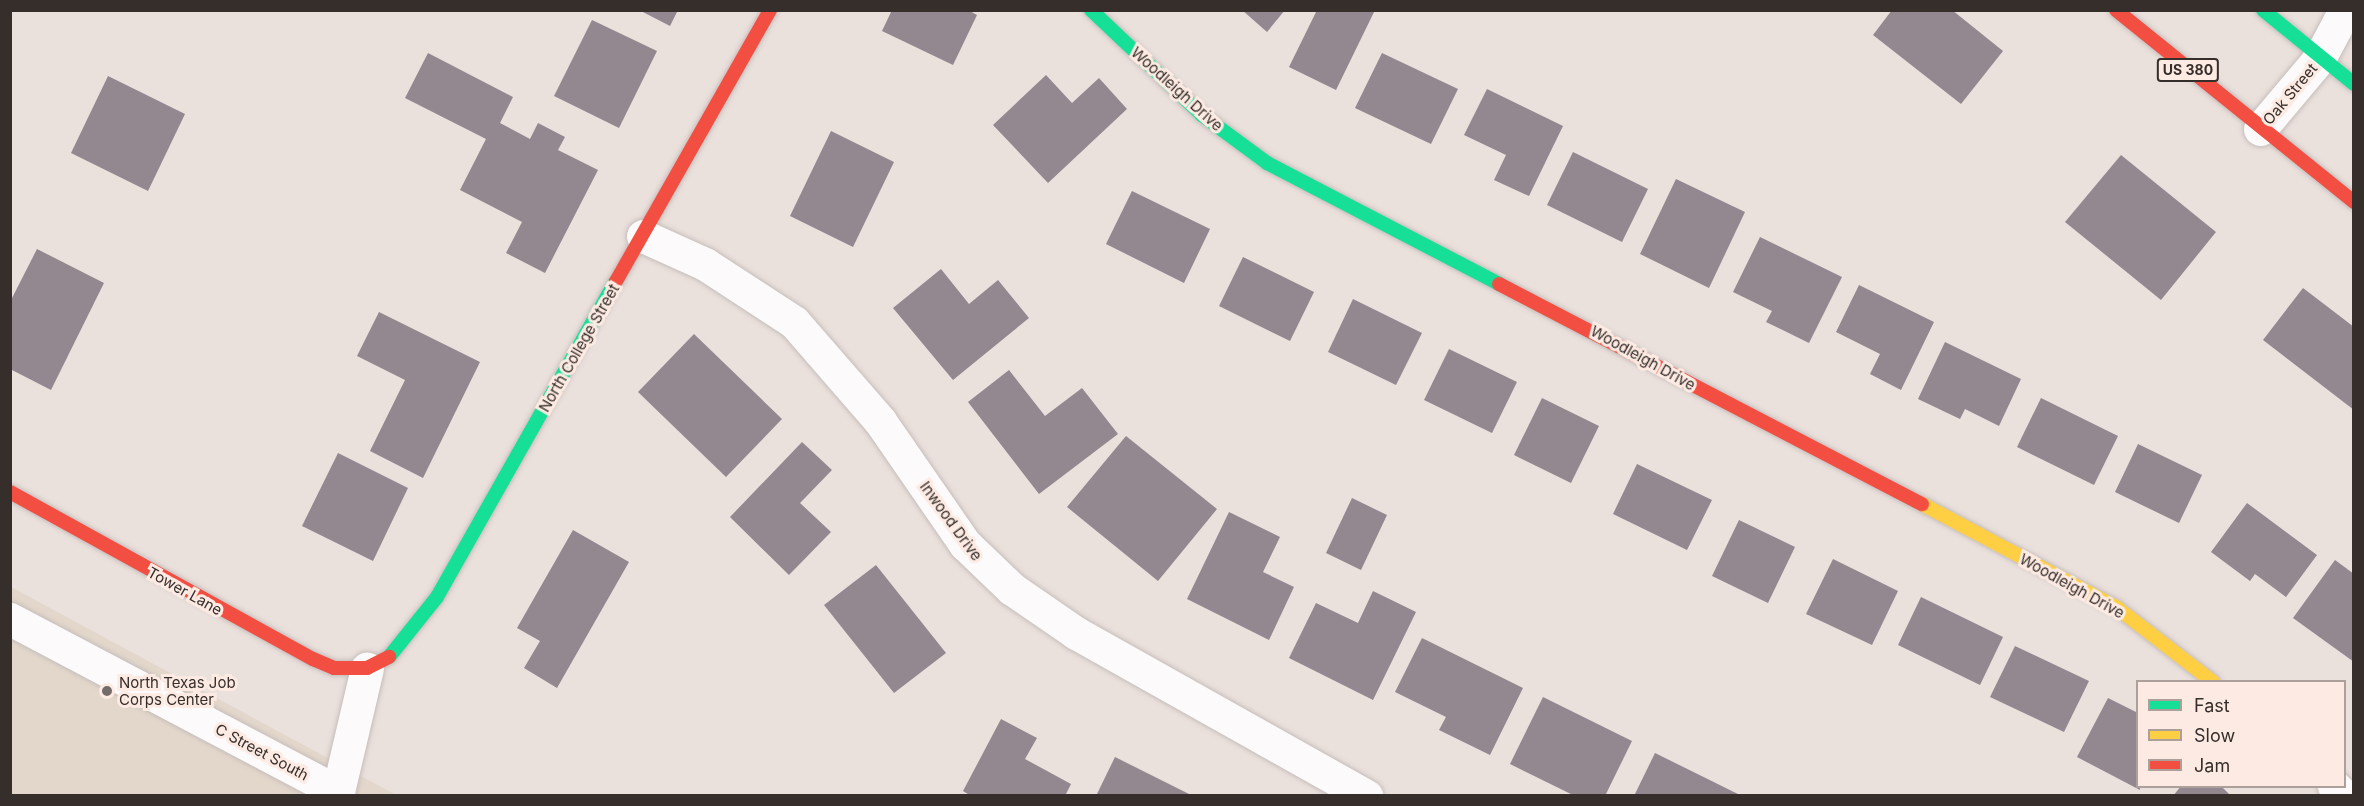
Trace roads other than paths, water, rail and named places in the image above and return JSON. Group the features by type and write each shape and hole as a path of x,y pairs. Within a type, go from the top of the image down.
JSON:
{"main road":[{"name":"North College Street","path":"367,668 388,659 402,645 437,597 770,10"},
{"name":"Woodleigh Drive","path":"1091,10 1202,115 1267,163 2079,586 2116,607 2212,680"},
{"name":"US 380","path":"2116,10 2260,129 2354,202"},
{"path":"2263,10 2319,59 2354,84"},
{"name":"Tower Lane","path":"10,492 284,646 334,668 367,668"}],"street":[{"name":"Oak Street","path":"2260,129 2319,59 2345,10"},
{"name":"Inwood Drive","path":"643,236 705,264 794,322 880,421 965,544 1012,589 1076,633 1365,795"},
{"name":"C Street South","path":"10,620 338,794 367,668"}],"place":[{"name":"North Texas Job Corps Center","path":"107,691"}]}
